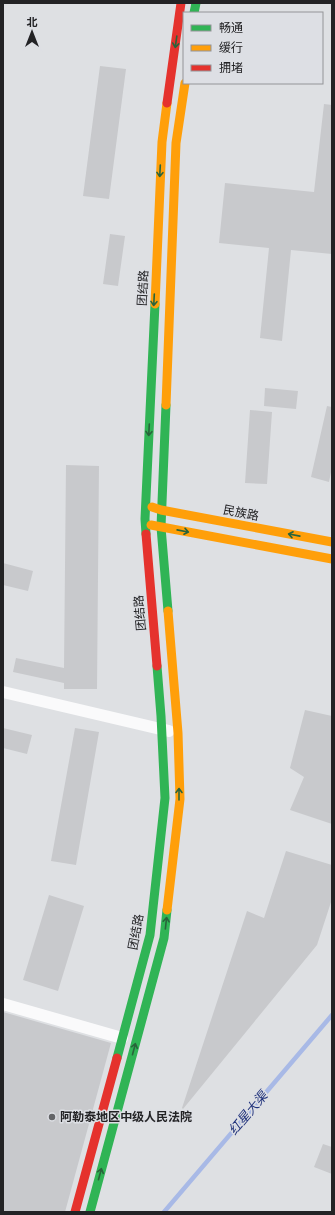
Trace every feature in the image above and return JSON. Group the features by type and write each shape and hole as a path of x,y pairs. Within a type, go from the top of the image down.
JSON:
{"main road":[{"name":"团结路","path":"75,1212 150,935 165,798 162,729 145,523 145,505 162,142 181,3"},
{"path":"90,1212 164,938 180,798 178,733 161,527 176,144 184,84"},
{"name":"民族路","path":"145,505 162,510 332,542"},
{"path":"145,523 332,559"}],"street":[{"path":"3,692 178,733"},
{"path":"3,1004 122,1038"}],"building":[{"path":"100,66 126,69 109,199 83,196"},
{"path":"324,104 332,105 332,254 291,250 282,341 260,338 269,248 219,243 225,183 314,192"},
{"path":"110,234 125,236 118,286 103,284"},
{"path":"265,388 298,391 296,409 264,406"},
{"path":"327,406 332,407 332,467 329,482 311,477"},
{"path":"250,410 272,412 267,484 245,483"},
{"path":"66,465 99,466 97,689 64,689 64,683 13,672 16,658 64,668"},
{"path":"3,563 33,571 28,591 3,585"},
{"path":"305,710 332,716 332,824 290,810 304,777 290,768"},
{"path":"3,728 32,735 27,754 3,748"},
{"path":"75,728 99,732 76,865 51,861"},
{"path":"286,851 332,865 332,899 317,945 183,1109 182,1108 247,911 264,918"},
{"path":"49,895 84,906 58,991 23,980"},
{"name":"阿勒泰地区中级人民法院","path":"3,1012 111,1043 65,1212 3,1212"},
{"path":"323,1144 332,1147 332,1174 314,1167"}],"waterway":[{"name":"红星大渠","path":"164,1212 332,1015"}],"traffic: fast":[{"path":"194,12 196,3"},
{"path":"146,534 145,519 155,304"},
{"path":"166,405 161,527 168,611"},
{"path":"117,1058 150,935 165,798 157,666"},
{"path":"90,1212 164,938 167,910"}],"traffic: slow":[{"path":"166,405 176,143 185,84"},
{"path":"155,304 162,142 167,103"},
{"path":"152,507 161,510 332,542"},
{"path":"151,525 332,559"},
{"path":"167,910 180,799 178,733 168,611"}],"traffic: jam":[{"path":"167,103 181,3"},
{"path":"146,534 157,666"},
{"path":"75,1212 117,1058"}],"place":[{"name":"阿勒泰地区中级人民法院","path":"52,1117"}]}
